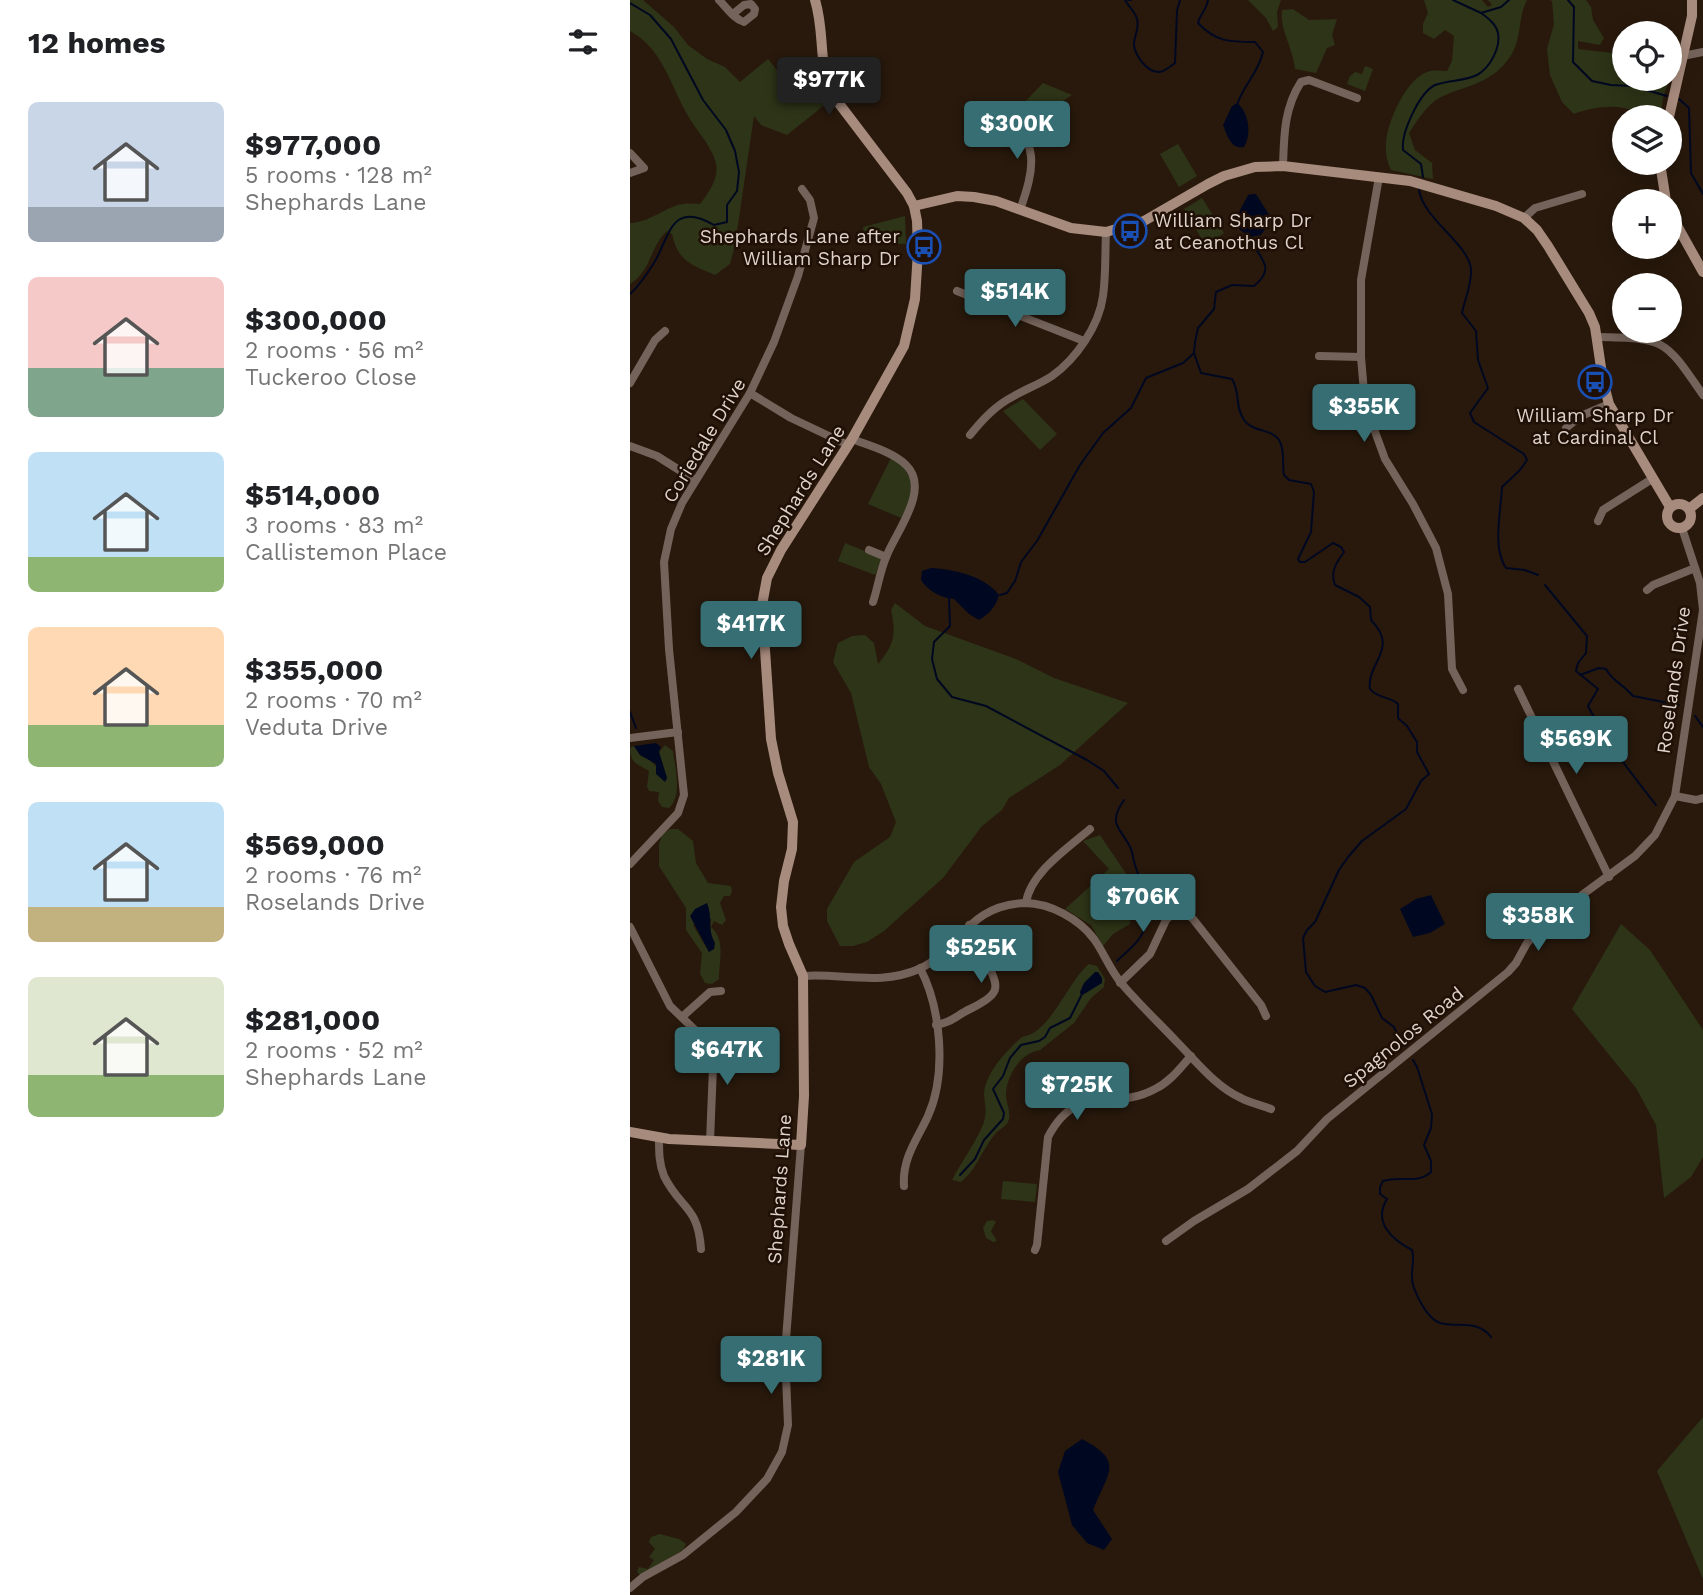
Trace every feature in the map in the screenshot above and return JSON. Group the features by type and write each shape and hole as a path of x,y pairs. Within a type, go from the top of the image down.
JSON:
{"street":[{"path":"719,0 733,14"},
{"name":"Shephards Lane","path":"630,1588 651,1572 683,1555 736,1512 767,1479 782,1452 788,1425 785,1352 804,1099 803,976 783,926 781,906 792,849 793,822 771,739 762,605 767,578 781,550 850,442 904,346 915,299 918,251 914,206 901,182 831,93 822,67 819,14 815,0"},
{"path":"1672,105 1692,16 1692,0"},
{"path":"1683,56 1703,52"},
{"path":"1283,166 1284,123 1293,93 1301,82 1309,80 1357,98"},
{"path":"1000,114 1011,120 1021,131 1029,143 1032,155 1029,186 1020,210"},
{"path":"630,153 644,168 630,173"},
{"path":"914,206 957,196 996,201 1071,228 1106,232 1144,221 1224,176 1255,167 1283,166 1410,181 1496,206 1524,218 1537,230 1589,313 1595,327 1609,404 1670,507 1680,504 1689,509 1692,515 1690,522 1682,528"},
{"path":"1379,177 1361,279 1364,392 1385,459 1429,531 1441,564 1448,594 1452,669 1463,690"},
{"name":"Coriedale Drive","path":"630,864 683,805 664,562 671,529 695,480 750,393 774,342 814,218 810,200 802,189"},
{"path":"1524,218 1535,208 1582,194"},
{"path":"970,435 998,406 1053,375 1069,362 1084,341 1095,322 1103,299 1106,232"},
{"path":"1682,234 1703,272"},
{"path":"957,291 1084,341"},
{"path":"630,383 654,340 665,331"},
{"path":"1596,337 1642,338 1666,346 1677,356 1703,395"},
{"path":"1319,356 1362,357"},
{"path":"750,393 792,418 897,458 911,471 914,491 911,509 886,557 873,602"},
{"path":"1566,428 1581,416 1609,404"},
{"path":"630,446 657,456 695,480"},
{"path":"1598,521 1603,510 1652,479"},
{"path":"1689,509 1703,498"},
{"name":"Roselands Drive","path":"1670,507 1667,513 1669,524 1682,528 1700,583 1703,610 1675,796"},
{"path":"869,550 886,557"},
{"path":"1647,590 1695,568"},
{"path":"1518,689 1609,877"},
{"path":"630,738 678,732"},
{"path":"1675,796 1696,800 1703,798"},
{"name":"Spagnolos Road","path":"1166,1241 1248,1189 1297,1151 1327,1119 1508,972 1517,963 1527,943 1548,920 1609,877 1655,835 1675,796"},
{"path":"1026,903 1028,891 1040,876 1090,829"},
{"path":"630,846 639,854"},
{"path":"1174,890 1179,906 1214,945 1261,1005 1266,1016"},
{"path":"803,976 825,974 872,979 892,977 920,968 942,953 969,925 1001,907 1026,903 1049,908 1069,916 1093,938 1120,983 1217,1082 1239,1098 1271,1109"},
{"path":"1120,983 1150,954 1166,920 1179,906"},
{"path":"936,1025 953,1021 990,999 994,993 995,976 980,941 969,925"},
{"path":"630,927 670,1006 704,1041 712,1059 710,1141"},
{"path":"904,1186 906,1161 928,1116 939,1084 940,1052 936,1025 926,980 920,968"},
{"path":"682,1017 710,992 721,991"},
{"path":"1035,1250 1048,1137 1054,1124 1066,1111 1082,1102 1155,1090 1168,1081 1191,1056"},
{"path":"630,1132 659,1138 801,1145"},
{"path":"659,1138 659,1163 665,1179 694,1215 700,1228 701,1249"}],"green space":[{"path":"630,0 643,0 674,27 688,45 707,59 725,67 740,82 768,59 786,81 812,60 809,73 827,103 787,135 761,125 754,116 735,245 730,264 715,275 687,261 678,250 672,234 667,231 643,272 630,284 630,223 645,220 677,205 700,204 713,183 716,166 713,154 687,114 658,57 641,38 630,31"},
{"path":"1248,0 1281,0 1277,12 1278,27 1273,31 1266,18"},
{"path":"1424,0 1482,0 1488,7 1492,5 1488,0 1527,0 1512,54 1500,69 1476,84 1436,100 1409,133 1415,150 1432,163 1433,179 1391,170 1386,150 1387,134 1394,112 1406,90 1422,75 1432,71 1447,71 1452,61 1454,36 1445,30 1434,39 1423,33 1423,24 1428,13"},
{"path":"1550,0 1586,0 1591,7 1593,20 1604,38 1600,45 1578,41 1578,49 1612,53 1612,91 1665,91 1662,105 1612,105 1574,114 1562,102 1550,75 1547,49 1554,24"},
{"path":"1293,9 1309,20 1337,19 1332,35 1335,45 1327,48 1316,73 1295,69 1282,17 1282,10"},
{"path":"1365,66 1373,69 1365,91 1347,84 1355,72 1362,74"},
{"path":"1043,83 1072,95 1026,125 1014,113"},
{"path":"1178,144 1197,176 1179,187 1160,154"},
{"path":"1202,198 1224,233 1206,246 1184,209"},
{"path":"905,216 906,244 866,243 863,227"},
{"path":"1023,399 1057,434 1040,450 1003,411"},
{"path":"892,456 897,458 913,482 906,520 868,504"},
{"path":"845,543 882,558 875,575 838,561"},
{"path":"895,603 925,626 1016,659 1054,678 1128,703 1060,765 1009,798 1002,810 982,826 943,878 884,931 867,942 840,946 827,921 827,909 854,862 890,837 896,822 881,784 869,767 851,693 833,662 838,643 852,636 865,635 874,643 878,664 893,638 891,610"},
{"path":"665,745 673,751 677,781 676,796 669,808 662,807 658,801 659,792 649,791 649,771 638,765 630,753 630,748 634,746 640,755 650,760 667,778 659,752"},
{"path":"670,829 678,829 693,841 696,863 708,883 731,886 730,896 724,896 720,903 726,920 722,925 714,921 711,927 719,938 721,951 719,979 712,984 705,983 700,974 702,953 686,930 686,908 659,866 659,844 662,835","holes":["711,918 709,952 693,925"]},
{"path":"1100,835 1131,881 1130,924 1113,934 1103,946 1091,925 1065,909 1109,869 1083,841"},
{"path":"1621,924 1650,950 1703,1030 1703,1157 1691,1177 1664,1198 1656,1125 1636,1088 1572,1009"},
{"path":"1089,964 1097,966 1105,979 1104,987 1091,998 1074,1023 1040,1050 1020,1061 1008,1081 1008,1122 991,1139 967,1177 961,1182 952,1180 984,1122 985,1087 992,1071 1022,1037 1042,1026"},
{"path":"1003,1181 1037,1184 1035,1202 1001,1199"},
{"path":"987,1221 996,1222 991,1231 997,1241 993,1242 986,1238 983,1228"},
{"path":"1703,1417 1703,1579 1657,1471"},
{"path":"660,1534 679,1539 686,1544 683,1550 640,1575 637,1571 639,1567 648,1569 654,1560 649,1557 655,1549 649,1542 651,1537"}],"water":[{"path":"1237,103 1248,124 1244,147 1233,144 1223,125 1232,106"},
{"path":"1256,194 1270,216 1261,235 1250,237 1239,229 1235,220 1248,195"},
{"path":"931,568 977,578 999,595 996,603 989,613 979,620 954,599 935,593 924,584 921,580 922,571"},
{"path":"656,743 661,747 659,752 667,778 665,782 656,774 656,764 640,755 634,746"},
{"path":"1431,895 1445,924 1430,933 1413,937 1400,909 1416,899"},
{"path":"707,903 715,943 714,949 709,952 690,916 695,909"},
{"path":"1095,972 1102,978 1102,983 1081,996 1084,983"},
{"path":"1082,1439 1096,1447 1109,1462 1107,1477 1093,1510 1112,1539 1104,1550 1087,1543 1072,1525 1058,1472 1065,1451"}],"waterway":[{"path":"1125,0 1137,19 1134,43 1137,55 1143,64 1156,72 1166,70 1175,63 1177,11 1180,0"},
{"path":"1208,0 1198,23 1224,40 1255,42 1263,52 1258,67 1237,105"},
{"path":"1453,0 1481,13 1501,7 1509,0"},
{"path":"1568,0 1574,7 1573,62 1592,81 1632,86 1667,96"},
{"path":"630,3 650,15 671,39 703,100 726,130 735,151 739,172 737,191 727,205 727,222 714,225 700,218 680,219 674,224 649,271 630,294"},
{"path":"1423,177 1421,164 1403,150 1408,124 1429,89 1440,83 1477,75 1490,62 1498,44 1498,33 1494,24 1481,13"},
{"path":"1679,99 1689,108 1691,173 1703,194"},
{"path":"1419,190 1429,211 1462,250 1471,269 1462,313 1476,331 1478,360 1488,388 1470,413 1474,422 1524,454 1527,460 1502,487 1498,540 1502,560 1506,568 1525,570 1538,575"},
{"path":"1250,237 1264,262 1265,273 1254,286 1232,285 1216,292 1214,309 1198,328 1194,353 1201,373 1232,379 1244,420 1253,427 1273,434 1280,442 1284,475 1289,480 1311,484 1314,492 1311,532 1298,559 1305,562 1333,543 1341,547 1344,552 1335,568 1335,585 1359,597 1370,607 1371,620 1383,639 1380,656 1370,680 1370,689 1398,704 1398,718 1417,742 1417,752 1429,774 1421,781 1406,809 1362,841 1339,870 1315,922 1303,938 1306,972 1315,986 1325,992 1356,985 1365,988 1382,1018 1394,1027 1403,1046"},
{"path":"1000,595 1007,593 1015,581 1021,562 1037,541 1080,465 1103,433 1131,408 1146,378 1183,363 1193,354"},
{"path":"1545,585 1587,636 1586,653 1578,663 1576,671 1598,689 1588,706 1611,745 1656,805"},
{"path":"949,598 950,626 934,642 932,659 937,679 952,697 986,706 1087,760 1104,771 1118,788"},
{"path":"1580,675 1599,668 1606,669 1611,677 1633,696 1679,705"},
{"path":"630,712 636,728"},
{"path":"1695,716 1703,727"},
{"path":"1117,961 1140,938 1148,912 1132,851 1117,826 1116,816 1124,800"},
{"path":"960,1175 975,1159 984,1140 1003,1119 1004,1113 993,1089 1003,1076 1010,1058 1021,1045 1039,1041 1050,1028 1070,1018 1081,996"},
{"path":"1413,1060 1432,1114 1431,1128 1424,1145 1431,1161 1431,1172 1420,1178 1383,1181 1380,1194 1387,1199 1383,1207 1383,1222 1397,1241 1412,1250 1412,1283 1431,1317 1440,1323 1480,1328 1491,1337"}],"place":[{"name":"William Sharp Dr at Ceanothus Cl","path":"1130,231"},
{"name":"Shephards Lane after William Sharp Dr","path":"924,247"},
{"name":"William Sharp Dr at Cardinal Cl","path":"1595,382"}]}
